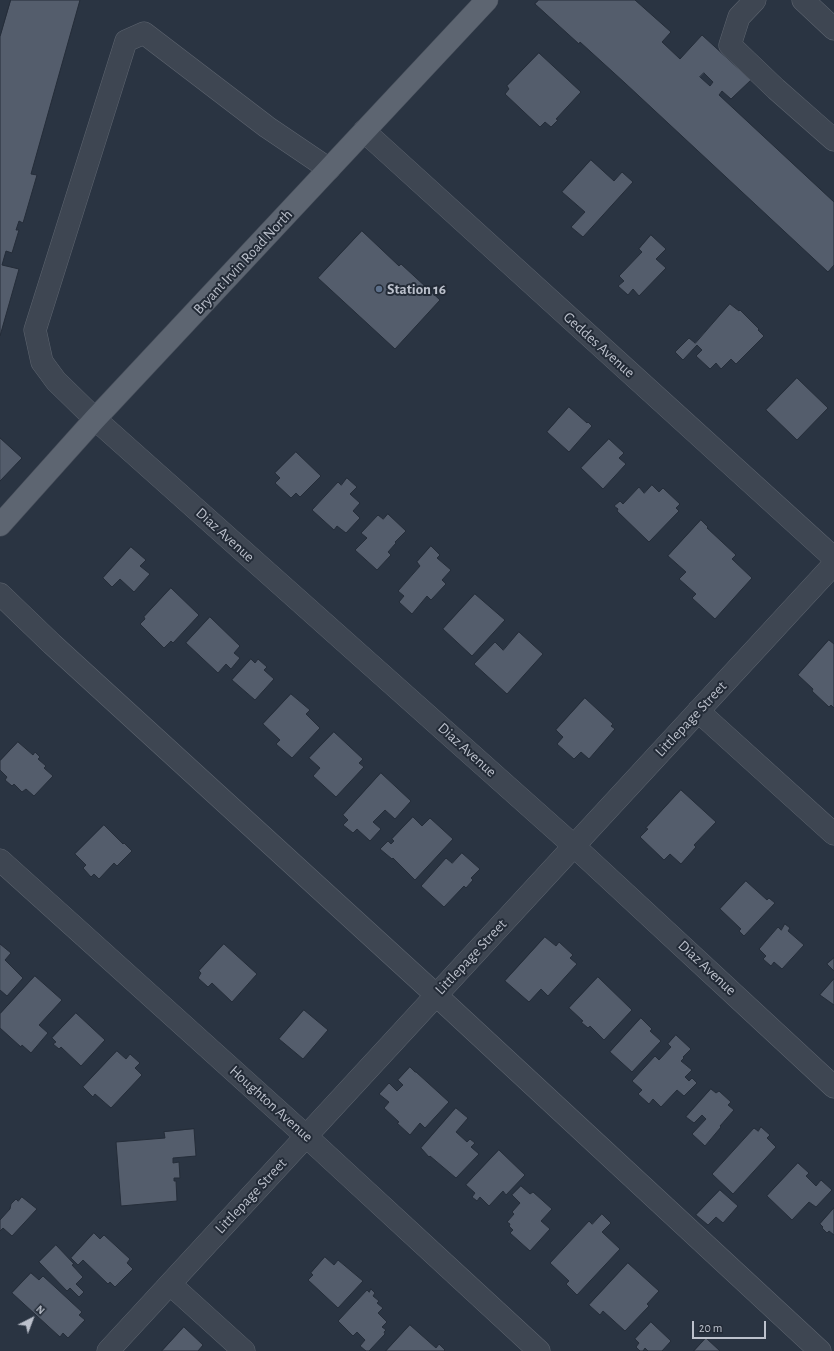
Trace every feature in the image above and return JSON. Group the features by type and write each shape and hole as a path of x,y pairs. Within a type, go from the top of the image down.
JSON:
{"main road":[{"name":"Bryant Irvin Road North","path":"0,525 95,419 487,0"}],"street":[{"path":"755,0 739,17 730,45 776,89 834,140"},
{"path":"803,0 834,29"},
{"name":"Diaz Avenue","path":"329,169 267,127 144,33 126,41 35,330 42,362 56,381 95,419 574,846 834,1087"},
{"name":"Geddes Avenue","path":"364,131 834,558"},
{"name":"Littlepage Street","path":"108,1351 834,564"},
{"path":"0,594 52,644 436,995 820,1351"},
{"path":"698,711 834,834"},
{"name":"Houghton Avenue","path":"0,860 306,1136 539,1351"},
{"path":"170,1284 244,1351"}],"building":[{"path":"11,0 80,0 31,174 37,175 23,223 19,221 16,230 19,230 12,253 6,251 2,265 19,269 0,336 0,37"},
{"path":"539,0 635,0 671,32 662,42 680,59 702,35 751,80 731,99 722,91 719,95 834,202 834,265 828,272 625,83 535,4","holes":["704,73 713,82 710,86 700,77"]},
{"path":"539,53 581,92 556,119 558,120 551,127 545,122 540,127 505,94 509,89 507,86"},
{"path":"591,160 614,181 622,172 633,182 583,237 571,227 585,212 562,192"},
{"name":"Station 16","path":"362,231 399,266 401,264 440,300 395,349 318,278"},
{"path":"651,235 666,249 656,259 666,268 639,296 633,289 628,295 618,286 624,281 619,276 642,252 639,249"},
{"path":"730,304 739,311 740,310 764,336 736,364 731,359 721,369 716,363 710,369 696,356 702,350 697,345 683,360 675,352 689,338 695,343"},
{"path":"797,378 828,408 797,440 766,410"},
{"path":"569,407 592,426 569,452 547,432"},
{"path":"0,438 22,458 0,481"},
{"path":"609,439 624,453 619,458 626,464 603,489 581,468"},
{"path":"296,452 321,476 300,497 296,493 291,498 275,483 280,478 275,473"},
{"path":"347,478 357,487 350,494 360,503 353,511 360,518 346,533 337,526 334,530 312,510 338,482 341,485"},
{"path":"652,485 659,492 663,488 680,504 676,508 679,511 649,542 617,511 618,509 614,506 620,501 623,504 639,487 644,493"},
{"path":"388,514 406,531 388,552 391,555 377,570 355,550 367,538 361,533 378,515 383,519"},
{"path":"701,520 708,527 707,528 736,555 732,559 752,578 715,619 692,598 696,594 679,579 686,572 668,556"},
{"path":"431,546 440,555 437,558 451,570 442,580 446,584 431,600 427,596 412,614 399,602 404,596 398,591 420,566 417,562"},
{"path":"131,547 146,560 140,566 150,574 134,592 120,579 112,587 103,578"},
{"path":"171,588 199,615 173,643 171,641 164,648 140,624 145,619 144,617"},
{"path":"475,594 505,620 472,656 443,629"},
{"path":"210,617 240,646 234,653 240,658 231,669 226,664 218,673 186,643"},
{"path":"519,632 543,654 507,694 474,664 495,642 503,650"},
{"path":"829,640 834,644 834,708 831,705 829,707 798,675"},
{"path":"251,659 255,663 258,659 267,667 264,670 274,679 255,700 232,680"},
{"path":"291,694 310,710 306,714 320,728 292,758 276,744 280,740 263,724"},
{"path":"585,698 613,724 611,726 615,729 589,759 581,752 574,759 557,744 563,737 556,730"},
{"path":"334,732 363,759 359,763 364,767 336,797 313,776 320,768 309,758"},
{"path":"18,742 33,755 35,752 40,757 38,759 46,766 44,768 53,776 34,796 26,789 22,792 14,784 12,786 5,780 7,777 0,770 0,761"},
{"path":"381,773 411,801 395,819 385,810 373,822 381,829 370,841 357,829 353,833 343,825 348,820 343,815"},
{"path":"681,790 716,822 694,845 696,847 681,864 670,854 664,860 640,837 648,829 646,828"},
{"path":"413,817 422,826 430,818 453,839 415,880 393,858 392,859 380,849 388,841 391,844 394,841 392,839"},
{"path":"104,825 132,851 117,866 114,863 99,879 94,874 91,877 83,868 86,865 75,854"},
{"path":"462,853 480,869 471,878 473,880 466,888 464,886 444,907 421,886 446,858 452,863"},
{"path":"746,881 767,900 769,898 775,903 744,936 739,931 741,929 720,909"},
{"path":"785,924 790,928 788,931 804,945 782,969 774,962 771,966 763,959 766,956 759,949 778,927 781,930"},
{"path":"545,937 556,946 559,942 573,955 570,958 577,964 548,996 541,989 529,1002 505,981"},
{"path":"0,944 11,953 5,960 23,978 7,996 0,990"},
{"path":"224,944 257,974 232,1002 212,983 208,987 198,978 201,973 199,971"},
{"path":"834,958 834,971 827,964"},
{"path":"35,976 62,1000 39,1025 48,1033 31,1053 22,1045 21,1047 0,1028 0,1014"},
{"path":"598,977 632,1010 604,1040 590,1026 588,1028 581,1022 583,1021 569,1008"},
{"path":"834,979 834,1005 820,995"},
{"path":"304,1010 328,1030 303,1059 279,1039"},
{"path":"76,1013 105,1040 81,1066 61,1047 59,1049 53,1044 56,1042 52,1038"},
{"path":"641,1018 652,1029 650,1031 661,1041 632,1072 610,1052"},
{"path":"676,1035 691,1049 681,1061 692,1070 685,1077 689,1081 692,1078 697,1083 684,1096 677,1090 661,1107 653,1099 649,1104 638,1094 642,1090 632,1081 655,1056 659,1060 671,1047 668,1044"},
{"path":"117,1051 126,1059 130,1054 140,1063 135,1068 142,1075 111,1108 95,1094 93,1097 83,1087"},
{"path":"410,1067 449,1102 425,1128 420,1123 410,1135 384,1108 389,1102 379,1094 389,1083 397,1091 403,1085 398,1080"},
{"path":"711,1089 716,1093 719,1091 731,1102 728,1105 734,1110 705,1146 692,1134 706,1119 702,1115 694,1123 686,1117"},
{"path":"456,1108 468,1118 456,1132 467,1142 470,1139 475,1143 471,1147 479,1154 456,1178 430,1156 429,1157 421,1148"},
{"path":"761,1127 770,1135 767,1138 776,1147 733,1194 712,1174 754,1128 758,1131"},
{"path":"194,1129 196,1156 173,1158 173,1163 179,1162 180,1178 174,1178 174,1181 176,1181 177,1201 121,1206 116,1142 165,1138 164,1132"},
{"path":"499,1150 525,1175 506,1195 503,1191 489,1206 480,1197 477,1201 472,1197 475,1193 466,1185"},
{"path":"798,1163 809,1173 806,1176 816,1186 821,1180 832,1190 816,1207 809,1202 792,1220 767,1196"},
{"path":"521,1186 530,1194 533,1192 552,1209 541,1221 550,1229 530,1251 510,1233 513,1230 507,1222 514,1214 512,1212 520,1203 512,1195"},
{"path":"720,1190 738,1206 723,1223 716,1217 708,1225 696,1215"},
{"path":"22,1197 37,1209 12,1236 3,1228 0,1231 0,1220 10,1209 11,1204 16,1199 18,1201"},
{"path":"834,1208 834,1235 829,1231 827,1233 820,1224"},
{"path":"602,1214 611,1223 602,1232 620,1249 577,1295 566,1284 569,1281 550,1263 589,1221 592,1224"},
{"path":"94,1233 100,1239 104,1235 130,1259 127,1263 133,1269 115,1287 110,1282 108,1284 83,1260 78,1265 71,1258"},
{"path":"56,1245 74,1264 72,1265 83,1277 76,1284 84,1292 79,1297 70,1288 67,1291 39,1262"},
{"path":"325,1257 334,1265 338,1260 363,1281 338,1308 308,1280 313,1275 311,1273"},
{"path":"628,1263 659,1291 647,1304 649,1306 625,1331 603,1311 600,1315 589,1305"},
{"path":"31,1273 39,1280 43,1276 82,1312 79,1315 85,1320 68,1338 63,1333 60,1337 12,1293"},
{"path":"371,1289 375,1293 373,1296 379,1301 377,1303 383,1308 378,1313 387,1322 382,1327 386,1330 384,1332 385,1334 369,1351 366,1351 360,1346 365,1340 357,1332 353,1336 338,1321 367,1290 369,1292"},
{"path":"651,1322 671,1341 662,1351 648,1351 645,1348 643,1351 640,1351 636,1347 639,1343 635,1339"},
{"path":"410,1325 436,1348 439,1344 445,1350 386,1351"},
{"path":"184,1327 203,1345 198,1351 162,1351"},
{"path":"706,1338 720,1351 694,1351"}],"place":[{"name":"Station 16","path":"379,289"}]}
